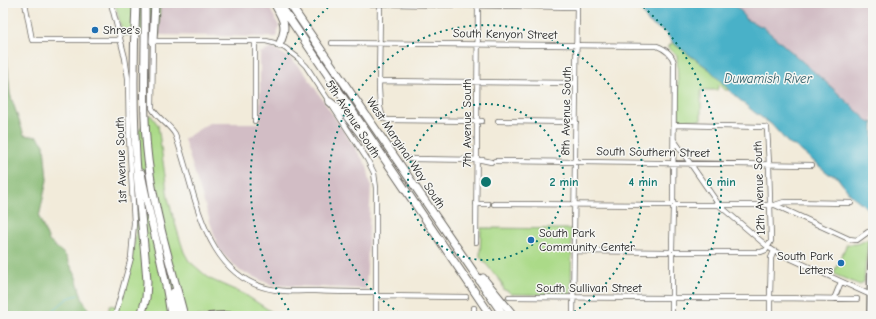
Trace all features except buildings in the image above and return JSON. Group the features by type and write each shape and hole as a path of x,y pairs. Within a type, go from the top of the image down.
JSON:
{"highway":[{"path":"132,3 133,33 135,35"},
{"path":"136,3 135,35 138,184 147,282 146,298 142,316"},
{"path":"145,3 146,146 154,195 184,316"},
{"path":"145,31 149,3"},
{"path":"153,41 155,3"},
{"path":"274,3 284,25 283,37 279,45"},
{"name":"West Marginal Way South","path":"279,3 490,316"},
{"name":"West Marginal Way South","path":"289,3 504,316"},
{"path":"330,102 345,114 411,199"},
{"path":"136,123 143,182 164,275 171,316"},
{"path":"456,246 514,316"},
{"path":"169,258 178,316"}],"main road":[{"path":"870,316 873,242"},
{"path":"210,316 241,316"}],"street":[{"path":"25,3 32,40 120,40"},
{"name":"1st Avenue South","path":"110,3 128,78 129,132 134,223 131,258 115,316"},
{"path":"322,3 577,5"},
{"path":"380,4 379,82 380,107 383,118 388,120 479,121"},
{"name":"7th Avenue South","path":"476,242 479,121 477,83 478,4"},
{"name":"8th Avenue South","path":"573,316 577,5"},
{"path":"279,45 269,42 256,41 153,41 152,108 156,114 168,124 175,134 199,210 211,243 219,255 244,279 262,287 284,291 466,297"},
{"path":"255,121 256,41"},
{"name":"South Kenyon Street","path":"332,43 657,46 665,50 673,58 674,125"},
{"name":"5th Avenue South","path":"279,45 294,54 303,63 367,159 374,173 377,198 376,316"},
{"path":"379,82 576,83"},
{"path":"498,121 576,122"},
{"path":"672,316 674,125"},
{"name":"12th Avenue South","path":"674,125 767,128 772,205 771,241 768,247"},
{"path":"674,140 719,205 768,247 872,295"},
{"name":"South Southern Street","path":"410,159 812,165"},
{"path":"476,204 772,205 784,202 851,203"},
{"path":"772,205 849,239 858,240 868,232 873,231"},
{"path":"574,251 761,252 766,250 768,247"},
{"name":"12th Avenue South","path":"770,316 771,258 774,251"},
{"path":"834,299 841,282"},
{"name":"South Sullivan Street","path":"509,298 856,299"},
{"path":"474,308 474,316"}],"shaded area":[{"path":"160,3 267,3 279,26 277,37 159,35"},
{"path":"732,3 873,3 873,123 870,123 763,27 745,19 742,12"},
{"path":"272,48 290,58 304,72 367,166 371,185 366,289 272,285 240,271 219,250 184,139 209,123 260,123 260,53"}],"green space":[{"path":"115,3 160,3 159,35 123,35"},
{"path":"673,43 709,69 730,90 725,90 719,84 717,90 701,90 701,120 679,120 677,55 667,47"},
{"path":"3,49 7,60 10,94 24,135 38,137 44,145 47,180 39,217 49,241 65,255 75,274 82,298 92,316 3,316"},
{"path":"150,114 158,125 168,198 184,252 189,261 210,279 244,294 278,316 107,316 110,305 119,307 130,271 135,237 136,215 132,141"},
{"path":"481,228 572,229 571,295 511,294 504,290 502,283 480,257"},
{"path":"868,239 864,282 860,285 836,275 834,272 847,244 863,242"}],"water":[{"name":"Duwamish River","path":"627,3 732,3 742,12 745,19 763,27 870,123 873,122 873,213 850,194 836,176 829,174 795,146 790,145 771,124 734,95 709,69 673,43 666,33 649,23 641,10"}],"waterway":[{"path":"32,316 40,313 50,313 68,298 78,295"}],"place":[{"name":"Shree's","path":"95,30"},
{"name":"South Park Community Center","path":"531,240"},
{"name":"South Park Letters","path":"841,263"}]}
